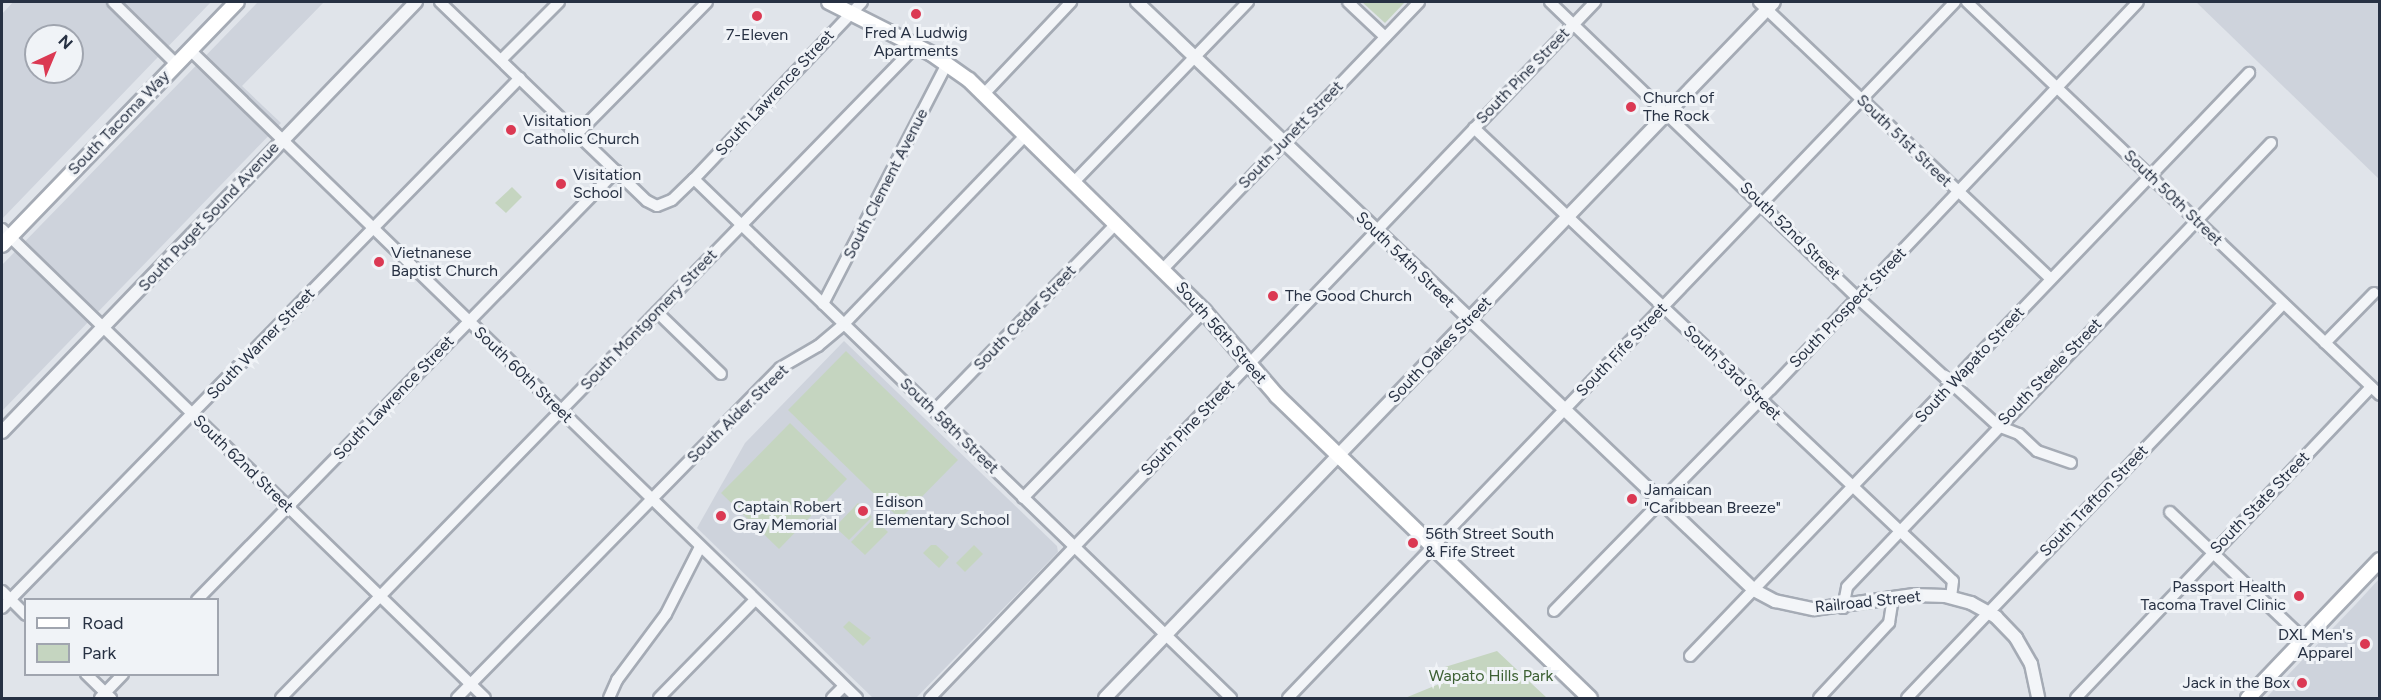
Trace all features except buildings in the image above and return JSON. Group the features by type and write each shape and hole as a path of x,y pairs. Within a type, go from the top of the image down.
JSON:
{"main road":[{"name":"South Tacoma Way","path":"4,237 237,2"},
{"name":"South 56th Street","path":"829,2 947,64 984,94 1163,268 1204,311 1248,365 1590,699"},
{"path":"2248,699 2379,560"}],"street":[{"path":"113,2 176,64"},
{"name":"South Puget Sound Avenue","path":"2,432 416,2"},
{"path":"440,2 615,171"},
{"path":"501,60 559,2"},
{"path":"577,134 707,2"},
{"name":"South Lawrence Street","path":"199,598 615,171 647,201 660,206 694,179 862,2"},
{"path":"984,94 1071,2"},
{"name":"South 54th Street","path":"1137,2 1659,503 1754,590"},
{"path":"1073,183 1248,2"},
{"path":"1348,2 1385,37"},
{"name":"South Junett Street","path":"1163,268 1419,2"},
{"name":"South 52nd Street","path":"1550,2 1858,297 1998,426 2019,434 2037,451 2071,463"},
{"name":"South Pine Street","path":"930,699 1595,2"},
{"path":"1956,2 1966,2"},
{"name":"South Fife Street","path":"1288,699 1956,2"},
{"name":"South 50th Street","path":"1966,2 2375,391"},
{"name":"South Prospect Street","path":"1554,611 1958,194 2138,2"},
{"name":"South 51st Street","path":"1767,4 1958,194 2051,279"},
{"name":"South Oakes Street","path":"1105,699 1568,217 1767,4"},
{"name":"South Montgomery Street","path":"281,699 916,46"},
{"name":"South 60th Street","path":"190,50 372,230 857,699"},
{"name":"South Clement Avenue","path":"823,304 947,64"},
{"name":"South Wapato Street","path":"1690,657 2249,74"},
{"name":"South Warner Street","path":"2,608 6,595 192,414 520,78"},
{"name":"South 53rd Street","path":"1474,128 1953,581 1951,597"},
{"name":"South Alder Street","path":"457,699 780,368 818,346 844,324 1025,136"},
{"name":"South Steele Street","path":"1843,608 1847,587 1998,426 2271,143"},
{"name":"South 58th Street","path":"694,179 1231,699"},
{"name":"South Cedar Street","path":"934,411 1116,224"},
{"name":"South 62nd Street","path":"4,237 103,328 485,699"},
{"path":"2325,344 2374,293"},
{"name":"South Trafton Street","path":"1907,699 1987,611 2283,304"},
{"path":"1023,498 1204,311"},
{"path":"657,312 721,374"},
{"name":"South State Street","path":"2076,699 2213,552 2375,391"},
{"path":"2170,512 2304,639"},
{"path":"609,699 622,673 666,614 700,547"},
{"name":"Railroad Street","path":"1754,590 1796,607 1843,608 1893,598 1951,597"},
{"path":"6,595 24,613"},
{"path":"1951,597 1987,611 2022,646 2033,671 2038,699"},
{"path":"1820,699 1889,623 1893,598"},
{"path":"659,699 755,600"},
{"path":"87,676 105,697 122,676"},
{"path":"832,699 844,686"}],"shaded area":[{"path":"13,2 211,2 2,219 2,14"},
{"path":"258,2 324,2 242,86 281,123 2,411 2,265"},
{"path":"2196,2 2379,2 2379,179"},
{"name":"Edison Elementary School","path":"844,341 1057,546 1058,552 916,698 873,698 697,528 745,443"},
{"path":"2379,579 2379,698 2266,698 2356,604"}],"green space":[{"path":"1362,2 1405,2 1385,23"},
{"path":"512,187 522,197 506,213 495,203"},
{"path":"846,351 958,460 900,519 788,410"},
{"path":"790,423 847,479 779,549 721,493"},
{"path":"858,503 872,517 849,540 835,527"},
{"path":"874,518 888,532 865,555 851,542"},
{"path":"931,545 936,545 949,557 939,568 923,553"},
{"path":"974,545 983,554 965,572 956,563"},
{"path":"849,621 871,638 863,646 843,627"},
{"name":"Wapato Hills Park","path":"1497,651 1547,698 1405,698 1444,682 1432,671"}],"place":[{"name":"Fred A Ludwig Apartments","path":"916,14"},
{"name":"7-Eleven","path":"757,16"},
{"name":"Church of The Rock","path":"1631,107"},
{"name":"Visitation Catholic Church","path":"511,130"},
{"name":"Visitation School","path":"561,184"},
{"name":"Vietnanese Baptist Church","path":"379,262"},
{"name":"The Good Church","path":"1273,296"},
{"name":"Jamaican \"Caribbean Breeze\"","path":"1632,499"},
{"name":"Edison Elementary School","path":"863,511"},
{"name":"Captain Robert Gray Memorial","path":"721,516"},
{"name":"56th Street South & Fife Street","path":"1413,543"},
{"name":"Passport Health Tacoma Travel Clinic","path":"2299,596"},
{"name":"DXL Men's Apparel","path":"2365,644"},
{"name":"Jack in the Box","path":"2302,683"}]}
